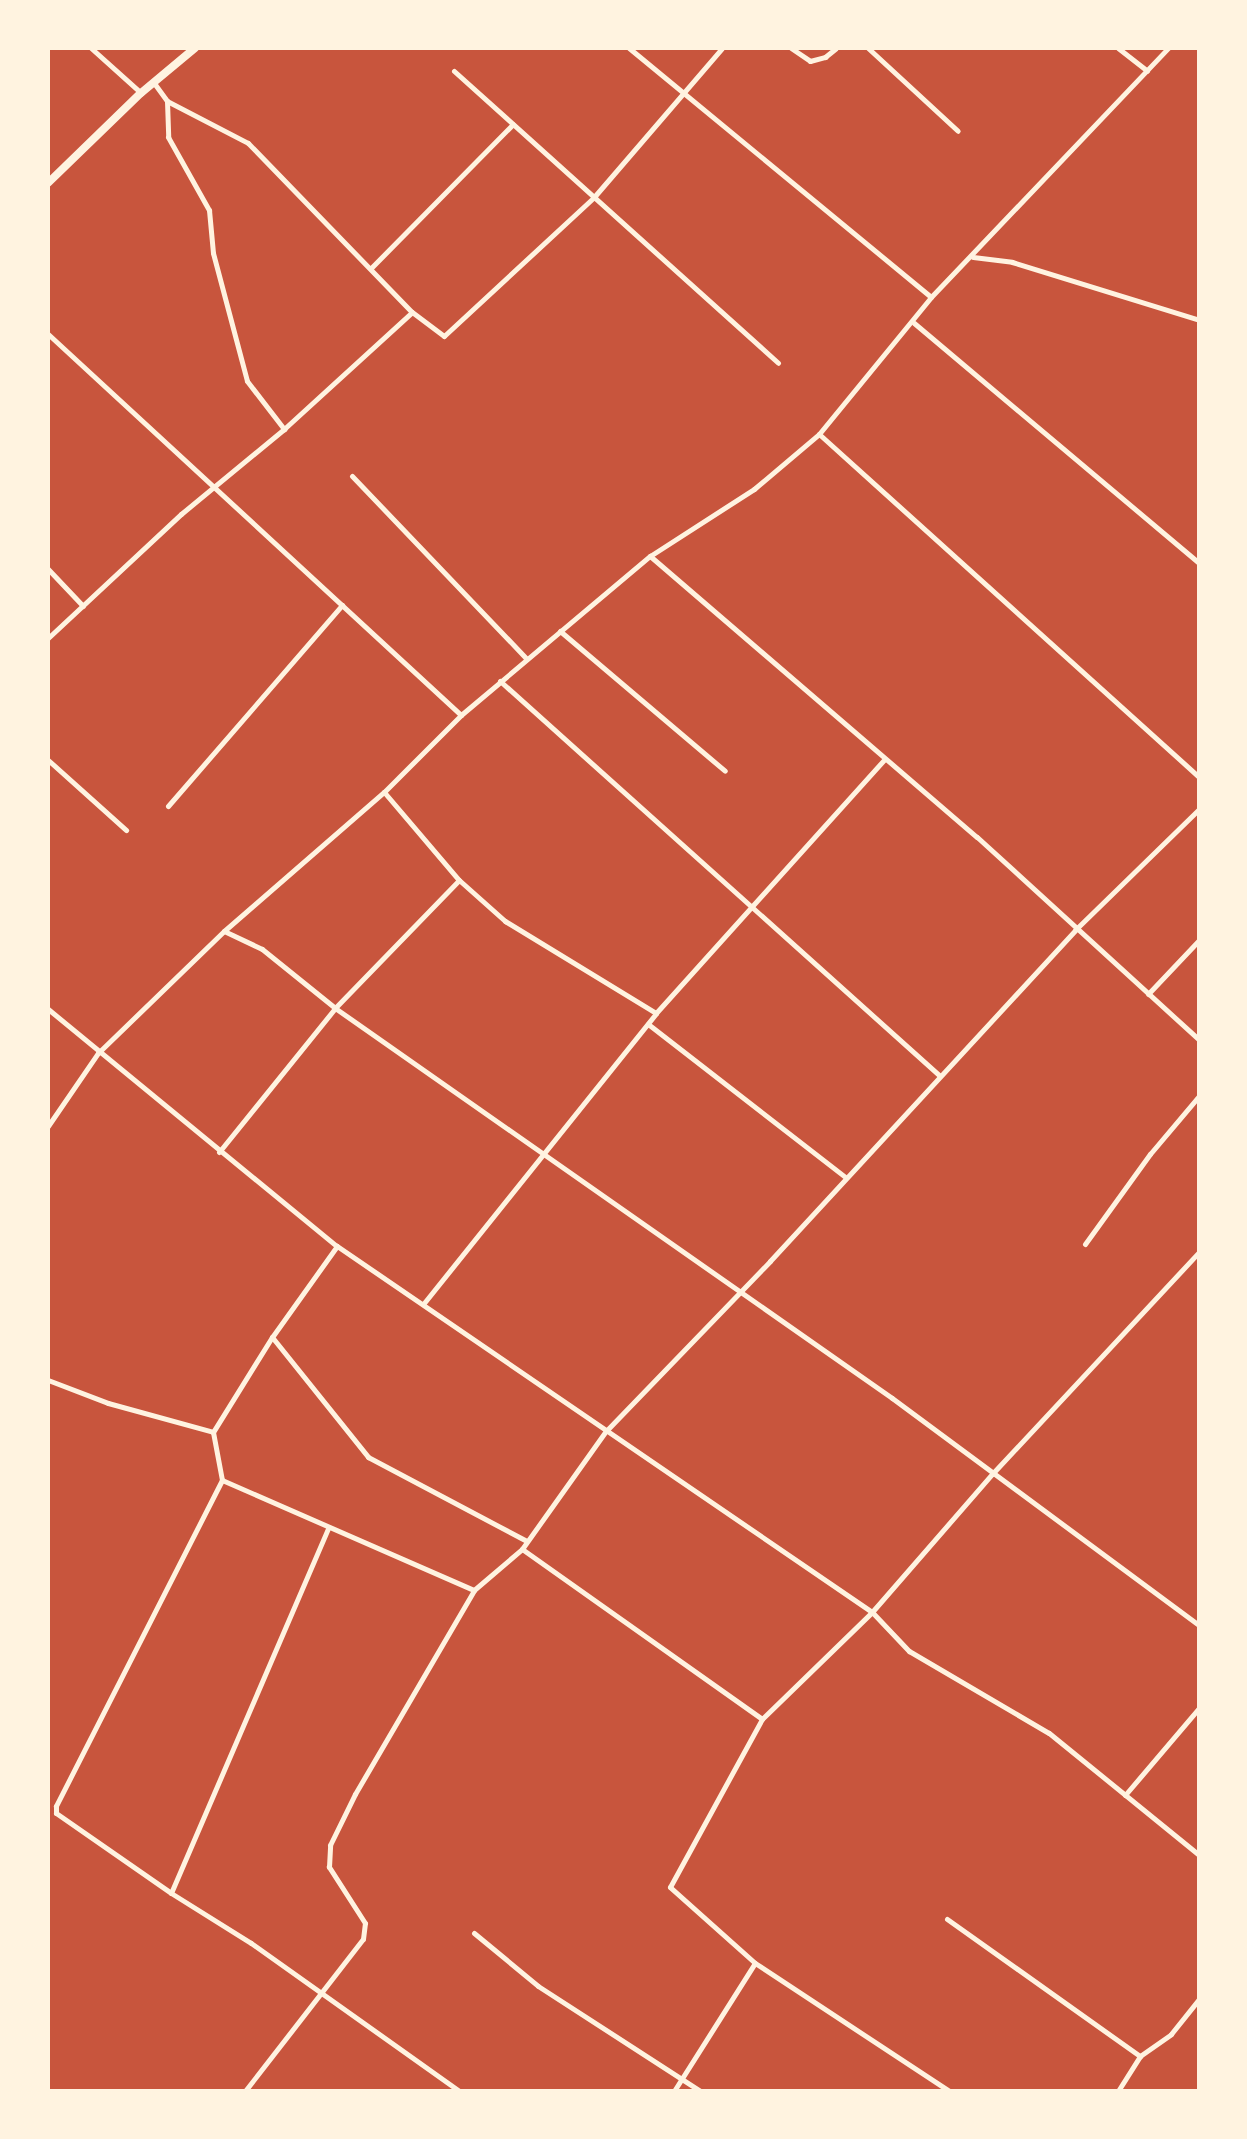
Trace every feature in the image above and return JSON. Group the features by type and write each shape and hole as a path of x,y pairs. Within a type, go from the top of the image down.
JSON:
{"main road":[{"path":"48,183 141,93 195,48"}],"street":[{"path":"91,48 141,93"},
{"path":"629,48 931,297"},
{"path":"154,82 167,101 248,143 412,312 444,336 594,197 680,93 722,48"},
{"path":"791,48 810,61 825,57 836,48"},
{"path":"868,48 958,131"},
{"path":"1118,48 1147,71"},
{"path":"48,1126 98,1053 224,931 384,792 461,715 650,556 754,489 819,434 914,323 931,297 1168,48"},
{"path":"454,71 778,363"},
{"path":"167,101 168,137 209,210 213,253 247,381 284,429"},
{"path":"371,268 513,124"},
{"path":"972,257 1012,262 1199,320"},
{"path":"48,638 412,312"},
{"path":"914,323 1199,563"},
{"path":"48,334 461,715"},
{"path":"819,434 1199,777"},
{"path":"352,476 527,659"},
{"path":"650,556 977,837 1075,930 1199,1040"},
{"path":"48,569 83,606"},
{"path":"168,806 342,605"},
{"path":"560,631 725,771"},
{"path":"500,681 939,1075"},
{"path":"424,1303 656,1013 885,759"},
{"path":"48,760 126,830"},
{"path":"384,792 459,880 505,921 656,1013"},
{"path":"245,2091 366,1931 365,1923 329,1867 330,1845 355,1794 474,1590 522,1549 525,1540 606,1431 1075,930 1199,809"},
{"path":"219,1152 335,1008 459,880"},
{"path":"224,931 262,949 335,1008 740,1290 1199,1625"},
{"path":"1148,994 1199,940"},
{"path":"48,1009 337,1246 872,1612 909,1651 1049,1733 1199,1855"},
{"path":"648,1024 845,1177"},
{"path":"1085,1244 1150,1154 1199,1096"},
{"path":"337,1246 272,1337 213,1432 222,1480 56,1806 60,1820 251,1943 459,2091"},
{"path":"949,2091 755,1963 670,1887 762,1719 872,1612 992,1474 1199,1252"},
{"path":"272,1337 368,1457 525,1540"},
{"path":"48,1380 108,1403 213,1432"},
{"path":"222,1480 474,1590"},
{"path":"171,1893 328,1528"},
{"path":"522,1549 762,1719"},
{"path":"1125,1795 1199,1708"},
{"path":"947,1919 1140,2056"},
{"path":"474,1933 538,1986 700,2091"},
{"path":"674,2091 755,1963"},
{"path":"1118,2091 1140,2056 1171,2034 1199,1999"}]}
